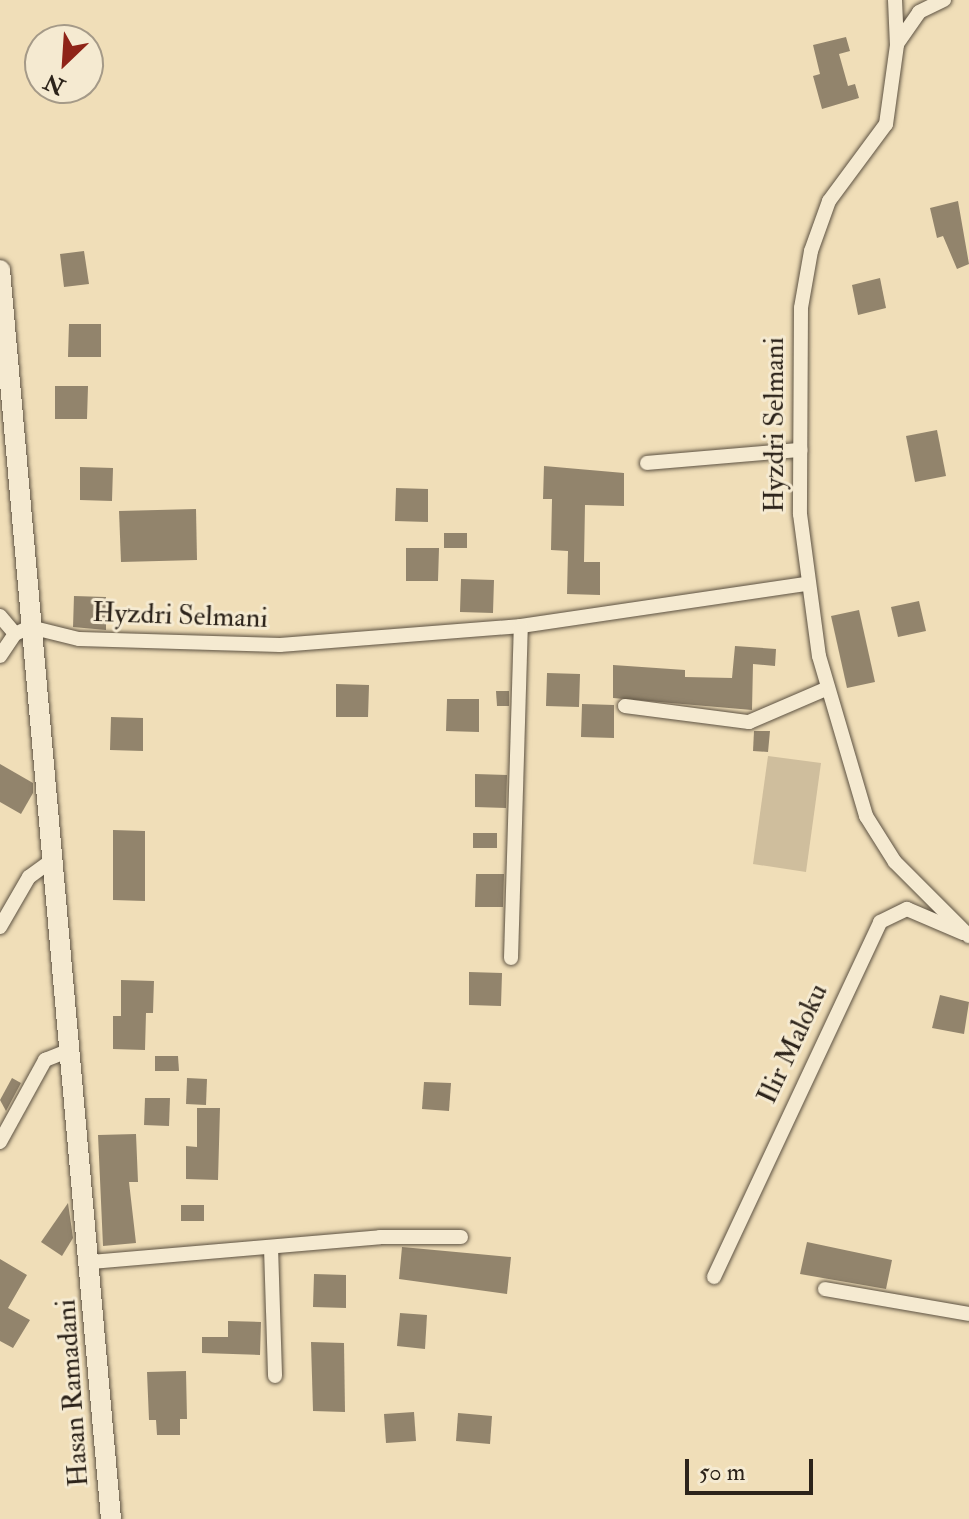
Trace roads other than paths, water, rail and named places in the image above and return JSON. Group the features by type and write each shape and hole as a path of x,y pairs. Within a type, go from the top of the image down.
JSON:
{"main road":[{"name":"Hasan Ramadani","path":"0,270 23,630 52,860 91,1262 111,1519"}],"street":[{"name":"Hyzdri Selmani","path":"23,630 79,639 219,647 521,626 807,584 800,450 801,308 811,251 829,201 886,124 897,45 895,0"},
{"path":"897,45 919,12 944,0"},
{"path":"647,463 800,450"},
{"name":"Ilir Maloku","path":"807,584 828,688 855,785 879,841 969,935"},
{"path":"0,616 23,630 0,656"},
{"path":"511,958 521,626"},
{"path":"625,706 749,722 828,688"},
{"path":"0,927 29,877 52,860"},
{"name":"Ilir Maloku","path":"714,1277 880,922 907,909 969,935"},
{"path":"0,1142 45,1060 70,1050"},
{"name":"Hasan Ramadani","path":"91,1262 271,1247 461,1237"},
{"path":"271,1247 275,1376"},
{"path":"825,1289 969,1314"}]}
